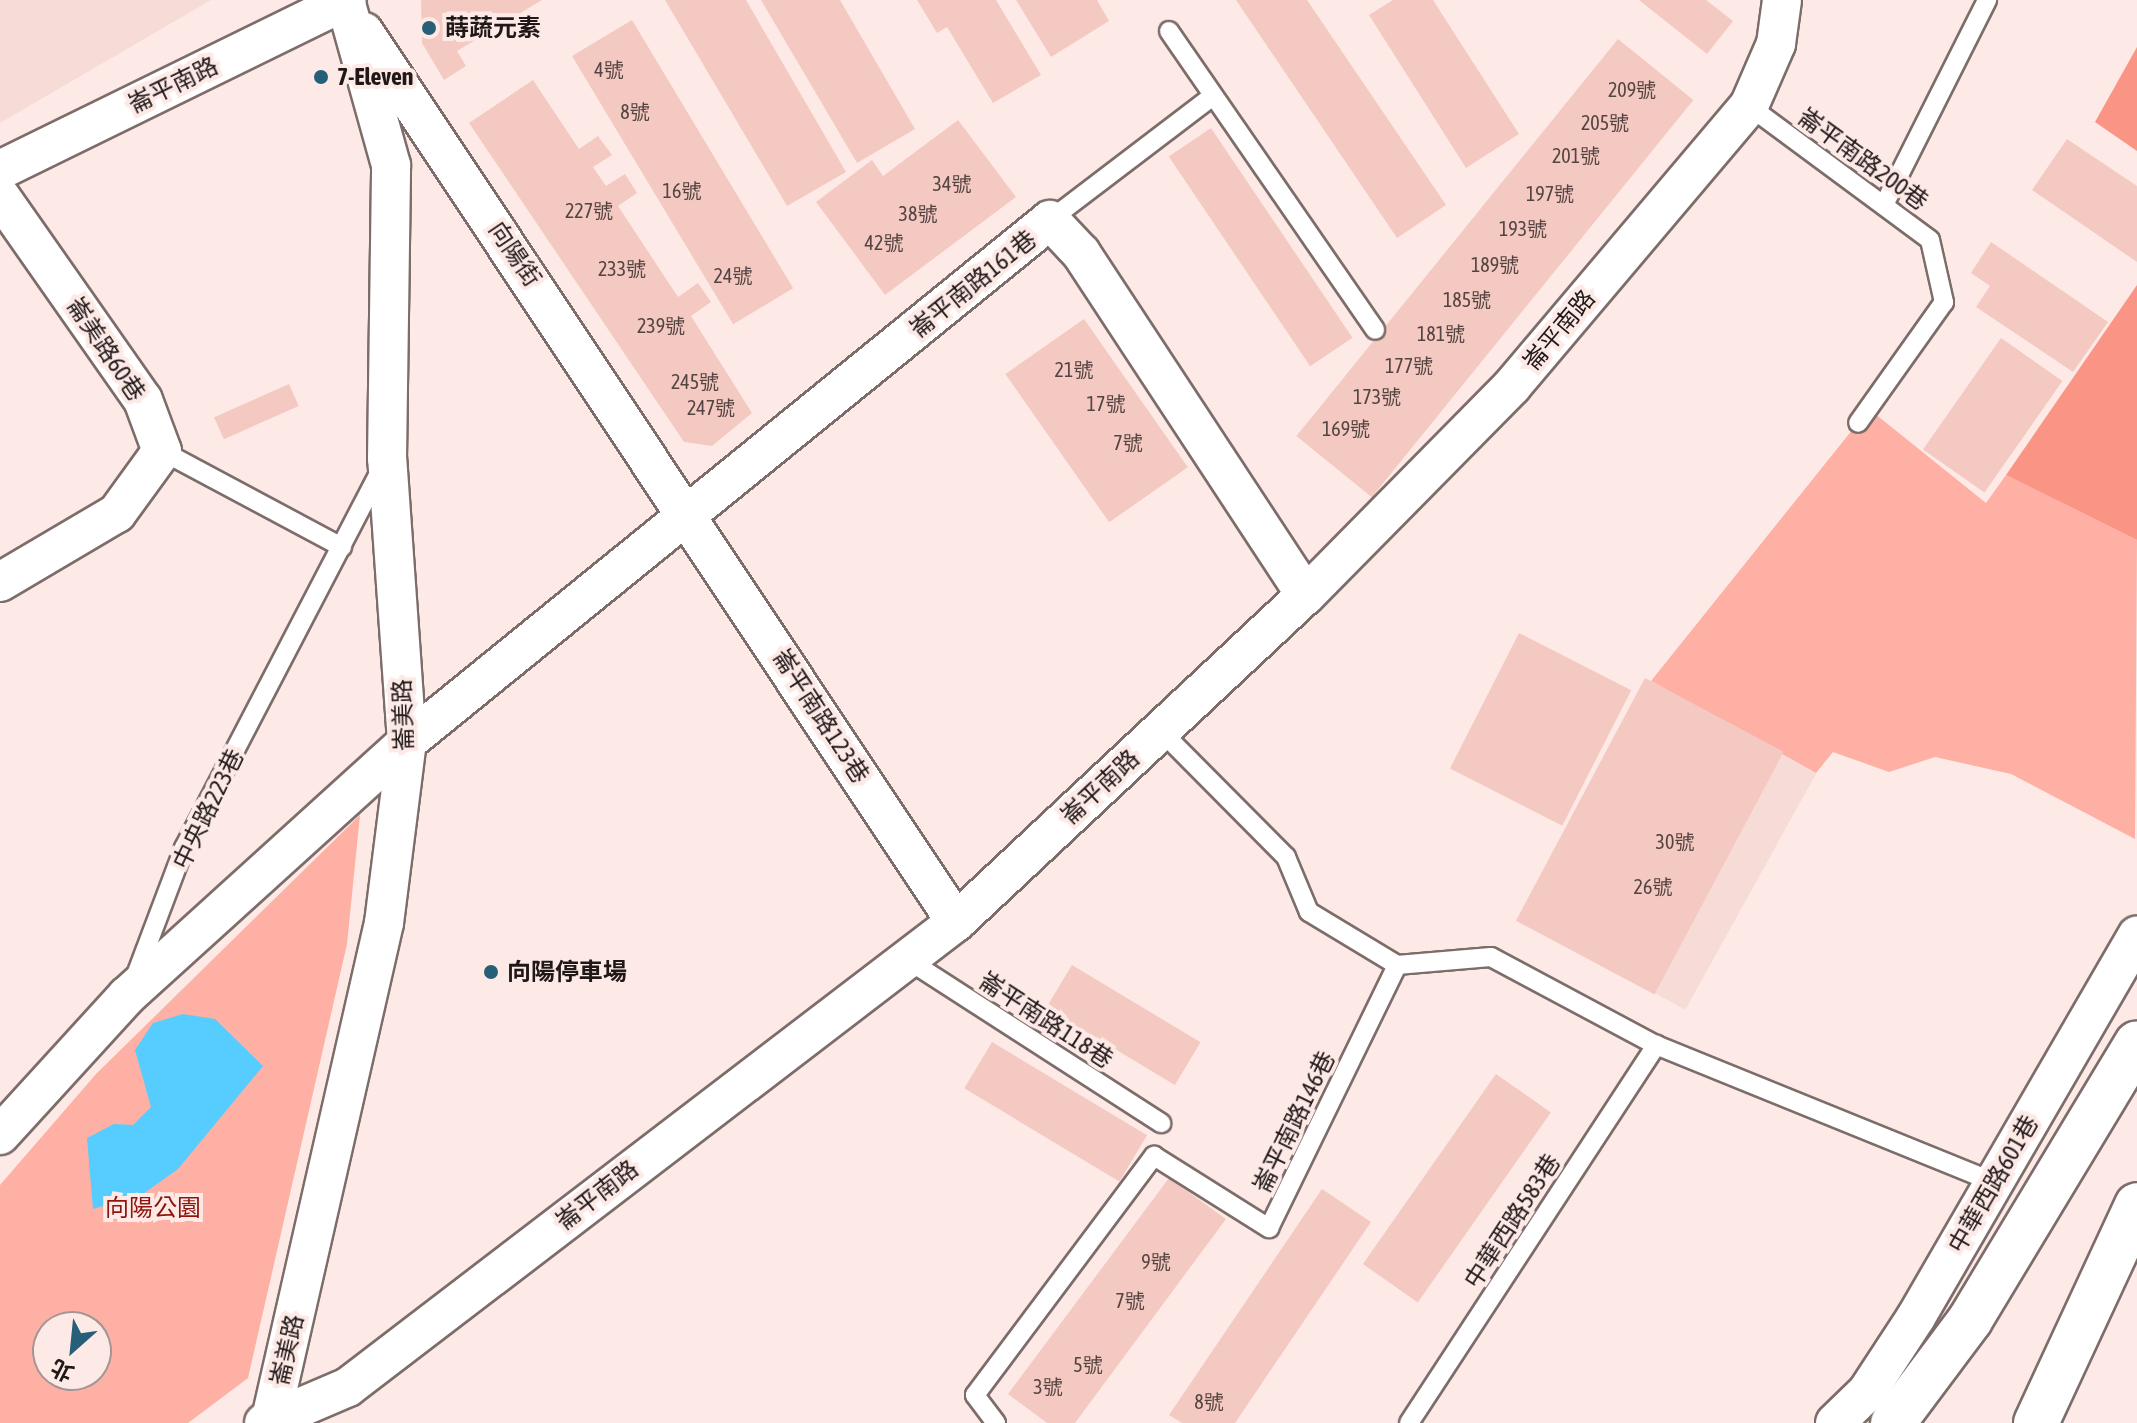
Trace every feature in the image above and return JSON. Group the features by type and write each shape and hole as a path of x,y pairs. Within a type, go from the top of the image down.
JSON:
{"highway":[{"path":"1893,1423 1970,1320 2137,1043"},
{"path":"2036,1423 2137,1205"}],"street":[{"name":"崙平南路","path":"0,170 345,0"},
{"name":"崙美路","path":"269,1421 384,923 407,742 387,459 391,165 345,0"},
{"name":"向陽街","path":"345,0 687,509"},
{"name":"崙平南路","path":"269,1421 348,1387 956,922 1306,595 1512,386 1749,106 1776,44 1782,0"},
{"name":"崙美路60巷","path":"0,196 143,400 162,451"},
{"name":"崙平南路161巷","path":"127,996 407,742 687,509 1050,220 1081,253 1306,595"},
{"path":"0,582 117,513 162,451"},
{"name":"崙平南路123巷","path":"687,509 956,922"},
{"name":"中華西路601巷","path":"1835,1423 1867,1392 1908,1330 2137,935"},
{"name":"中央路223巷","path":"0,1135 127,996"}],"lane":[{"path":"1886,201 1987,0"},
{"path":"1169,31 1210,98 1375,330"},
{"path":"1050,220 1210,98"},
{"name":"崙平南路200巷","path":"1749,106 1886,201 1930,240 1944,302 1858,423"},
{"path":"162,451 342,547"},
{"name":"中央路223巷","path":"127,996 184,848 387,459"},
{"path":"1161,731 1286,857 1309,912 1397,965 1491,957 1656,1045 1726,1067 1994,1182"},
{"name":"崙平南路118巷","path":"905,958 1161,1123"},
{"name":"崙平南路146巷","path":"996,1423 975,1395 1154,1156 1269,1228 1397,965"},
{"name":"中華西路583巷","path":"1409,1423 1656,1045"}],"shaded area":[{"path":"0,0 211,0 0,123"},
{"path":"2137,47 2137,151 2095,122"},
{"path":"2137,285 2137,540 2006,475"},
{"path":"1671,693 1816,773 1685,1010 1540,929"}],"green space":[{"path":"1869,409 1986,503 2006,475 2137,540 2135,839 2011,774 1935,757 1889,772 1833,752 1816,773 1651,681"},
{"name":"向陽公園","path":"360,815 347,944 248,1378 188,1423 0,1423 0,1185 96,1074"}],"water":[{"path":"183,1014 215,1019 263,1066 178,1169 143,1194 93,1209 87,1138 114,1124 133,1125 151,1107 135,1050 153,1023"}],"building":[{"path":"421,0 542,0 457,51 466,66 444,80 422,43"},
{"path":"665,0 746,0 846,172 787,206"},
{"path":"761,0 840,0 915,129 857,163"},
{"path":"917,0 996,0 1041,75 993,103 947,27 937,33"},
{"path":"1016,0 1097,0 1109,21 1051,57"},
{"path":"1236,0 1307,0 1446,205 1397,238"},
{"path":"1393,0 1433,0 1519,134 1466,168 1369,15"},
{"path":"1639,0 1706,0 1733,21 1707,54"},
{"path":"632,20 793,288 733,324 572,56"},
{"path":"1618,39 1693,100 1372,497 1296,436"},
{"path":"533,80 579,149 598,136 612,155 593,167 606,186 625,174 637,193 618,206 678,297 698,283 711,302 691,316 752,413 712,446 684,442 469,123"},
{"path":"958,120 1016,197 885,295 816,202 872,160 883,176"},
{"path":"1211,128 1352,338 1310,366 1169,157"},
{"path":"2067,139 2137,186 2137,262 2032,190"},
{"path":"1991,242 2108,322 2073,372 1976,307 1990,286 1971,273"},
{"path":"1084,319 1188,467 1109,522 1005,374"},
{"path":"2001,338 2062,381 1984,492 1923,449"},
{"path":"289,384 299,406 224,439 214,417"},
{"path":"1519,633 1631,690 1562,826 1450,768"},
{"path":"1645,678 1784,752 1655,995 1516,921"},
{"path":"1072,965 1201,1042 1175,1085 1046,1008"},
{"path":"992,1042 1147,1135 1119,1182 964,1088"},
{"path":"1496,1074 1551,1112 1418,1302 1363,1264"},
{"path":"1169,1178 1226,1219 1075,1423 1047,1423 1008,1394"},
{"path":"1322,1189 1371,1222 1235,1423 1182,1423 1169,1415"}],"place":[{"name":"蒔蔬元素","path":"429,28"},
{"name":"7-Eleven","path":"321,77"},
{"name":"向陽停車場","path":"491,972"}]}
